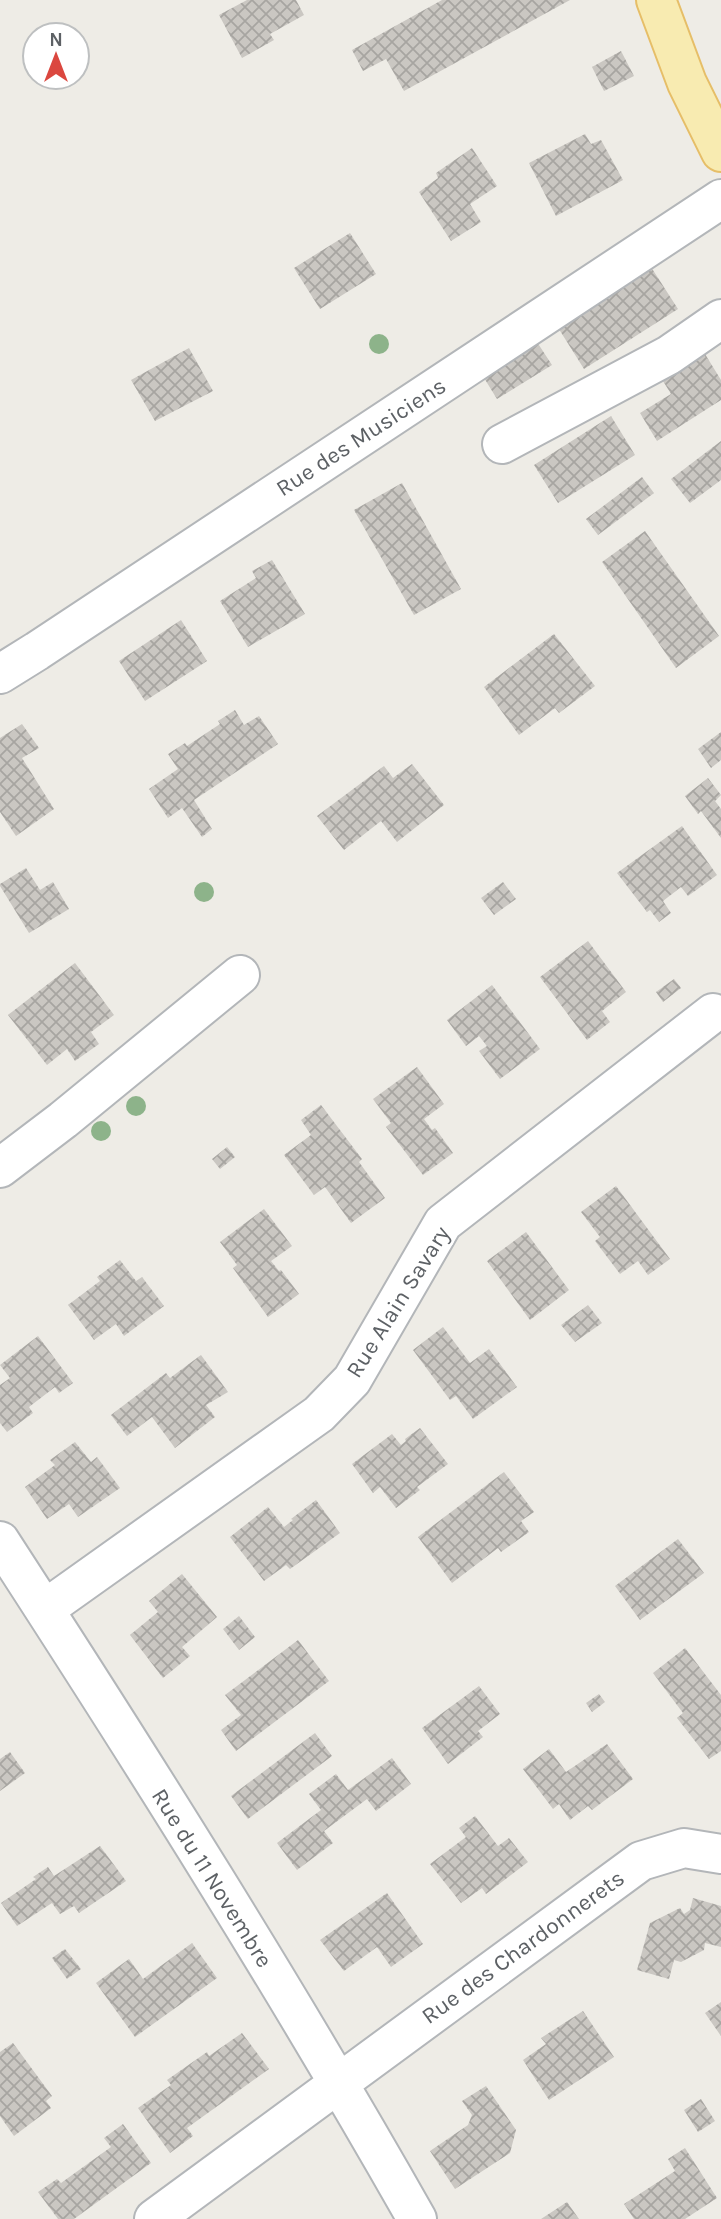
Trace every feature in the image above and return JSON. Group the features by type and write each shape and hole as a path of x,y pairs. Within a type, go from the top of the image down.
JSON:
{"main road":[{"path":"656,0 687,83 721,152"}],"street":[{"name":"Rue des Musiciens","path":"0,674 721,199"},
{"path":"502,444 668,355 721,319"},
{"path":"0,1168 240,975"},
{"name":"Rue Alain Savary","path":"45,1609 319,1414 352,1380 443,1223 713,1013"},
{"name":"Rue du 11 Novembre","path":"0,1541 339,2082 417,2219"},
{"name":"Rue des Chardonnerets","path":"155,2219 641,1861 684,1848 721,1854"}],"building":[{"path":"247,0 296,0 304,15 270,34 274,40 242,58 219,15"},
{"path":"442,0 570,0 404,91 386,59 363,71 352,50"},
{"path":"621,51 634,76 604,91 592,67"},
{"path":"585,134 591,144 601,140 623,180 556,216 529,163"},
{"path":"472,148 497,186 470,204 481,222 451,241 419,192 438,178 436,173"},
{"path":"350,233 376,274 320,309 294,268"},
{"path":"651,267 678,309 584,369 557,326"},
{"path":"535,339 552,365 497,399 481,373"},
{"path":"189,348 213,391 155,421 131,380"},
{"path":"705,354 721,380 721,400 657,441 640,413 671,394 663,381"},
{"path":"611,416 635,455 558,503 534,465"},
{"path":"721,441 721,480 690,503 671,479"},
{"path":"642,477 654,493 598,535 586,519"},
{"path":"402,483 461,589 414,615 354,510"},
{"path":"645,531 719,636 676,668 602,562"},
{"path":"272,560 305,614 248,647 220,601 256,578 252,571"},
{"path":"181,620 207,661 145,701 119,661"},
{"path":"554,634 595,686 559,713 555,708 519,735 484,687"},
{"path":"235,710 244,725 259,716 278,744 194,800 212,829 202,837 182,808 168,818 149,789 178,769 168,754 185,743 187,746 220,724 218,721"},
{"path":"22,724 39,748 22,758 54,809 16,836 0,812 0,738"},
{"path":"721,732 721,760 711,768 698,749"},
{"path":"412,764 444,805 397,842 381,821 344,850 317,816 384,766 393,778"},
{"path":"708,778 721,795 715,801 721,809 721,838 701,811 698,814 685,796"},
{"path":"682,826 717,875 688,896 681,887 663,901 671,913 659,922 650,910 647,912 617,873"},
{"path":"26,868 40,890 53,882 69,909 29,933 0,886"},
{"path":"503,882 516,899 494,915 481,898"},
{"path":"588,941 626,992 602,1011 610,1022 587,1040 540,977"},
{"path":"75,963 114,1015 91,1032 99,1044 75,1061 67,1049 47,1065 8,1015"},
{"path":"674,979 681,988 663,1002 656,992"},
{"path":"492,985 540,1049 500,1079 479,1051 487,1046 479,1036 466,1046 447,1020"},
{"path":"417,1067 444,1104 424,1119 432,1130 435,1128 453,1153 423,1175 386,1127 391,1123 373,1099"},
{"path":"321,1105 362,1159 359,1162 385,1198 351,1223 325,1187 314,1195 284,1155 311,1135 301,1120"},
{"path":"227,1147 235,1157 220,1169 212,1159"},
{"path":"616,1186 670,1259 648,1275 638,1261 620,1274 595,1241 600,1237 581,1212"},
{"path":"264,1209 292,1246 271,1261 299,1294 268,1317 233,1268 237,1265 220,1242"},
{"path":"526,1232 569,1290 530,1320 487,1261"},
{"path":"120,1260 136,1281 142,1277 164,1306 124,1336 116,1324 94,1340 68,1305 100,1281 97,1277"},
{"path":"588,1305 602,1323 575,1342 561,1325"},
{"path":"443,1327 470,1363 489,1349 517,1387 473,1419 456,1396 450,1400 413,1350"},
{"path":"38,1336 73,1383 59,1393 55,1387 29,1407 33,1413 7,1432 0,1423 0,1385 10,1378 0,1365"},
{"path":"201,1355 228,1392 206,1405 215,1417 175,1448 152,1417 127,1436 111,1415 166,1373 170,1378"},
{"path":"420,1428 448,1464 417,1487 420,1490 396,1508 380,1487 373,1493 352,1464 392,1434 401,1445"},
{"path":"75,1442 91,1462 97,1457 120,1488 78,1517 69,1504 47,1519 25,1487 55,1465 50,1460"},
{"path":"504,1472 534,1512 521,1521 529,1532 501,1552 498,1548 452,1583 418,1537"},
{"path":"316,1500 340,1533 290,1569 286,1565 264,1581 230,1537 268,1507 284,1527"},
{"path":"678,1539 704,1573 640,1620 615,1586"},
{"path":"182,1574 217,1617 182,1647 190,1656 163,1678 130,1635 158,1612 149,1601"},
{"path":"239,1616 255,1637 239,1650 223,1629"},
{"path":"298,1640 329,1681 236,1751 221,1730 241,1715 225,1695"},
{"path":"685,1648 721,1695 721,1751 709,1759 677,1718 683,1713 653,1673"},
{"path":"479,1686 500,1714 478,1731 483,1737 448,1764 422,1728"},
{"path":"599,1694 605,1702 592,1712 586,1703"},
{"path":"315,1733 332,1756 248,1819 231,1796"},
{"path":"607,1744 633,1779 592,1810 588,1806 570,1820 559,1804 553,1809 523,1769 549,1749 566,1772"},
{"path":"10,1752 25,1773 0,1791 0,1759"},
{"path":"392,1758 411,1784 376,1811 367,1799 324,1831 333,1843 297,1870 277,1843 321,1810 309,1794 336,1774 348,1790"},
{"path":"475,1816 498,1846 509,1838 528,1862 486,1894 482,1888 461,1903 430,1864 466,1837 459,1828"},
{"path":"100,1846 126,1881 79,1913 74,1906 60,1914 52,1903 17,1926 1,1903 36,1879 33,1877 48,1867 54,1876"},
{"path":"387,1893 423,1944 391,1967 377,1947 344,1971 320,1940"},
{"path":"693,1898 721,1906 721,1947 705,1943 704,1950 681,1962 674,1960 669,1979 637,1970 650,1923 680,1908 684,1914 690,1910"},
{"path":"192,1943 217,1978 135,2037 96,1983 129,1959 143,1979"},
{"path":"65,1949 81,1969 67,1979 52,1958"},
{"path":"721,2002 721,2036 705,2013"},
{"path":"583,2011 614,2057 549,2100 523,2060 546,2044 541,2038"},
{"path":"242,2033 269,2069 187,2128 193,2136 170,2153 138,2108 171,2085 167,2080 207,2052 209,2056"},
{"path":"13,2043 52,2096 46,2101 51,2108 14,2136 0,2116 0,2052"},
{"path":"486,2086 516,2130 510,2153 455,2189 430,2151 468,2125 472,2115 462,2101"},
{"path":"701,2099 715,2121 698,2132 684,2110"},
{"path":"123,2124 151,2163 74,2219 58,2219 38,2192 57,2179 61,2183 111,2147 104,2138"},
{"path":"685,2148 717,2198 685,2219 634,2219 624,2204 675,2171 668,2159"},
{"path":"567,2202 579,2219 541,2219"}]}
